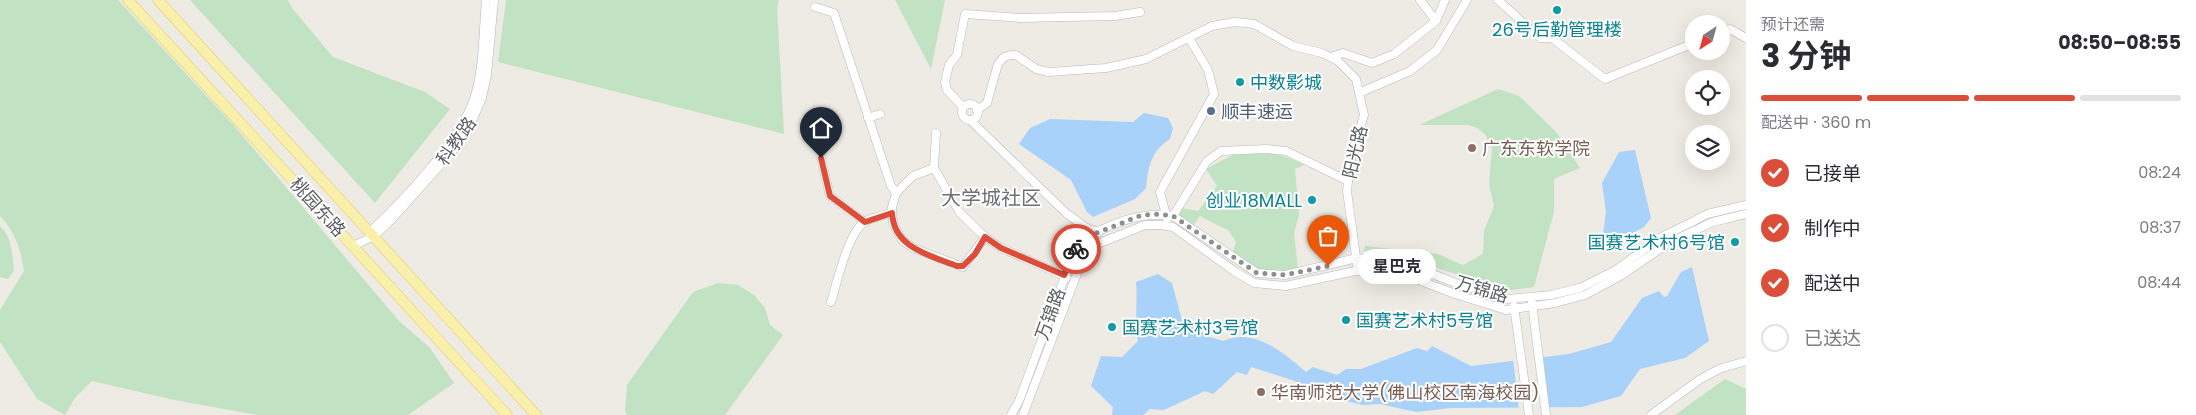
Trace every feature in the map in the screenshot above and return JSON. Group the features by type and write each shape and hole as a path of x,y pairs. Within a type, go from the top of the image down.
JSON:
{"main road":[{"name":"桃园东路","path":"128,0 507,415"},
{"name":"桃园东路","path":"158,0 536,415"}],"street":[{"name":"科教路","path":"372,234 445,149 462,125 474,100 479,78 486,0"},
{"name":"科教路","path":"353,246 372,234 451,153 470,126 482,98 487,75 494,0"},
{"path":"1420,0 1436,21"},
{"path":"977,110 987,102 998,64 1004,57 1016,55 1036,69 1049,72 1106,68 1146,59 1212,26 1235,22 1254,24 1293,46 1331,57 1343,53 1372,63 1394,54 1436,21 1445,0"},
{"path":"1359,93 1410,70 1437,50 1467,0"},
{"path":"1498,0 1540,38 1552,38 1605,79 1685,48"},
{"path":"815,7 834,13 891,186 896,193"},
{"path":"964,107 947,90 945,82 949,65 957,55 965,14 1021,18 1115,16 1140,12"},
{"path":"1730,29 1746,38"},
{"path":"1170,216 1160,192 1214,94 1208,70 1189,38"},
{"name":"阳光路","path":"1331,57 1338,61 1356,79 1364,115 1350,163 1347,191 1358,271"},
{"path":"970,120 977,116 975,106 970,104 964,107 962,114 965,118 970,120 1066,213 1088,229 1099,232"},
{"path":"868,118 880,114"},
{"path":"936,133 934,168 960,213 985,237 1001,248 1074,279"},
{"path":"1166,226 1170,216 1207,161 1221,151 1266,148 1286,151 1348,180"},
{"path":"821,158 830,196 865,222"},
{"path":"934,168 913,176 896,193 892,213 893,223 902,240 913,248 957,266 963,266 975,254 985,237"},
{"name":"万锦路","path":"1011,415 1019,401 1074,252 1089,236 1142,215 1170,216 1257,273 1285,275 1357,258 1410,265 1501,298 1513,299 1551,295 1580,288 1616,270 1663,236 1701,218 1746,205"},
{"path":"831,302 846,254 865,222 892,213"},
{"name":"万锦路","path":"1023,415 1029,405 1083,258 1095,245 1145,225 1173,227 1254,283 1286,286 1358,271 1408,276 1499,309 1514,309 1585,295 1622,275 1670,242 1689,232 1713,222 1746,214"},
{"path":"1531,297 1546,412"},
{"path":"1513,299 1528,412"},
{"path":"1650,415 1699,380 1719,369 1746,361"}],"green space":[{"path":"0,0 118,0 236,128 399,321 430,348 454,383 408,415 257,415 174,400 92,381 75,398 65,415 37,399 0,342 0,310 24,271 16,241 10,228 0,216"},
{"path":"190,0 288,0 292,8 333,57 425,92 450,109 375,203"},
{"path":"506,0 779,0 777,7 784,134 498,62"},
{"path":"895,0 945,0 931,69"},
{"path":"1498,89 1519,96 1556,132 1580,168 1554,179 1554,212 1534,287 1505,291 1414,260 1364,251 1365,246 1438,254 1463,265 1483,254 1484,231 1494,206 1489,184 1492,149 1485,134 1477,128 1468,125 1419,125"},
{"path":"1238,152 1272,154 1287,157 1304,165 1295,169 1299,215 1294,233 1298,270 1278,273 1263,271 1248,265 1232,254 1236,242 1229,231 1200,216 1193,226 1176,215 1182,208 1198,211 1217,186 1206,169"},
{"path":"0,226 7,235 12,254 14,271 8,279 0,277"},
{"path":"718,283 738,285 754,295 765,308 770,325 783,335 725,415 627,415 625,411 627,385 693,292"},
{"path":"1725,379 1746,389 1746,415 1675,415"}],"water":[{"path":"1144,113 1168,118 1173,128 1170,139 1159,149 1152,160 1146,188 1135,199 1093,217 1087,212 1071,180 1019,144 1030,128 1050,119 1133,122"},
{"path":"1635,150 1651,218 1644,227 1610,245 1603,234 1606,212 1602,183 1619,152"},
{"path":"1692,267 1709,341 1685,358 1640,369 1621,396 1582,407 1451,408 1416,412 1380,404 1363,405 1333,398 1292,380 1251,367 1247,375 1237,372 1213,394 1205,391 1164,410 1150,409 1143,415 1112,415 1113,407 1091,386 1101,356 1122,357 1138,341 1136,327 1136,282 1158,274 1172,283 1183,324 1203,331 1203,335 1223,341 1246,337 1257,340 1278,350 1306,372 1313,367 1337,375 1346,369 1361,369 1417,348 1427,351 1432,346 1471,366 1569,354 1611,342 1642,298 1659,291 1664,297 1667,296 1681,272"}],"pier":[{"name":"华南师范大学(佛山校区南海校园)","path":"1543,355 1549,409 1519,410 1513,359"}],"way so far":[{"path":"1076,249 1089,236 1142,215 1159,214 1173,216 1257,273 1285,275 1328,266"}],"place":[{"name":"26号后勤管理楼","path":"1557,10"},
{"name":"中数影城","path":"1240,82"},
{"name":"顺丰速运","path":"1211,111"},
{"name":"广东东软学院","path":"1472,148"},
{"name":"创业18MALL","path":"1312,200"},
{"name":"国赛艺术村6号馆","path":"1735,242"},
{"name":"星巴克","path":"1328,266"},
{"name":"国赛艺术村5号馆","path":"1346,320"},
{"name":"国赛艺术村3号馆","path":"1112,327"},
{"name":"华南师范大学(佛山校区南海校园)","path":"1261,392"}],"district":[{"name":"大学城社区","path":"991,198"}],"route":[{"path":"821,158 830,196 865,222 892,213 893,223 902,240 913,248 957,266 963,266 975,254 985,237 1001,248 1064,275 1076,249"}]}
